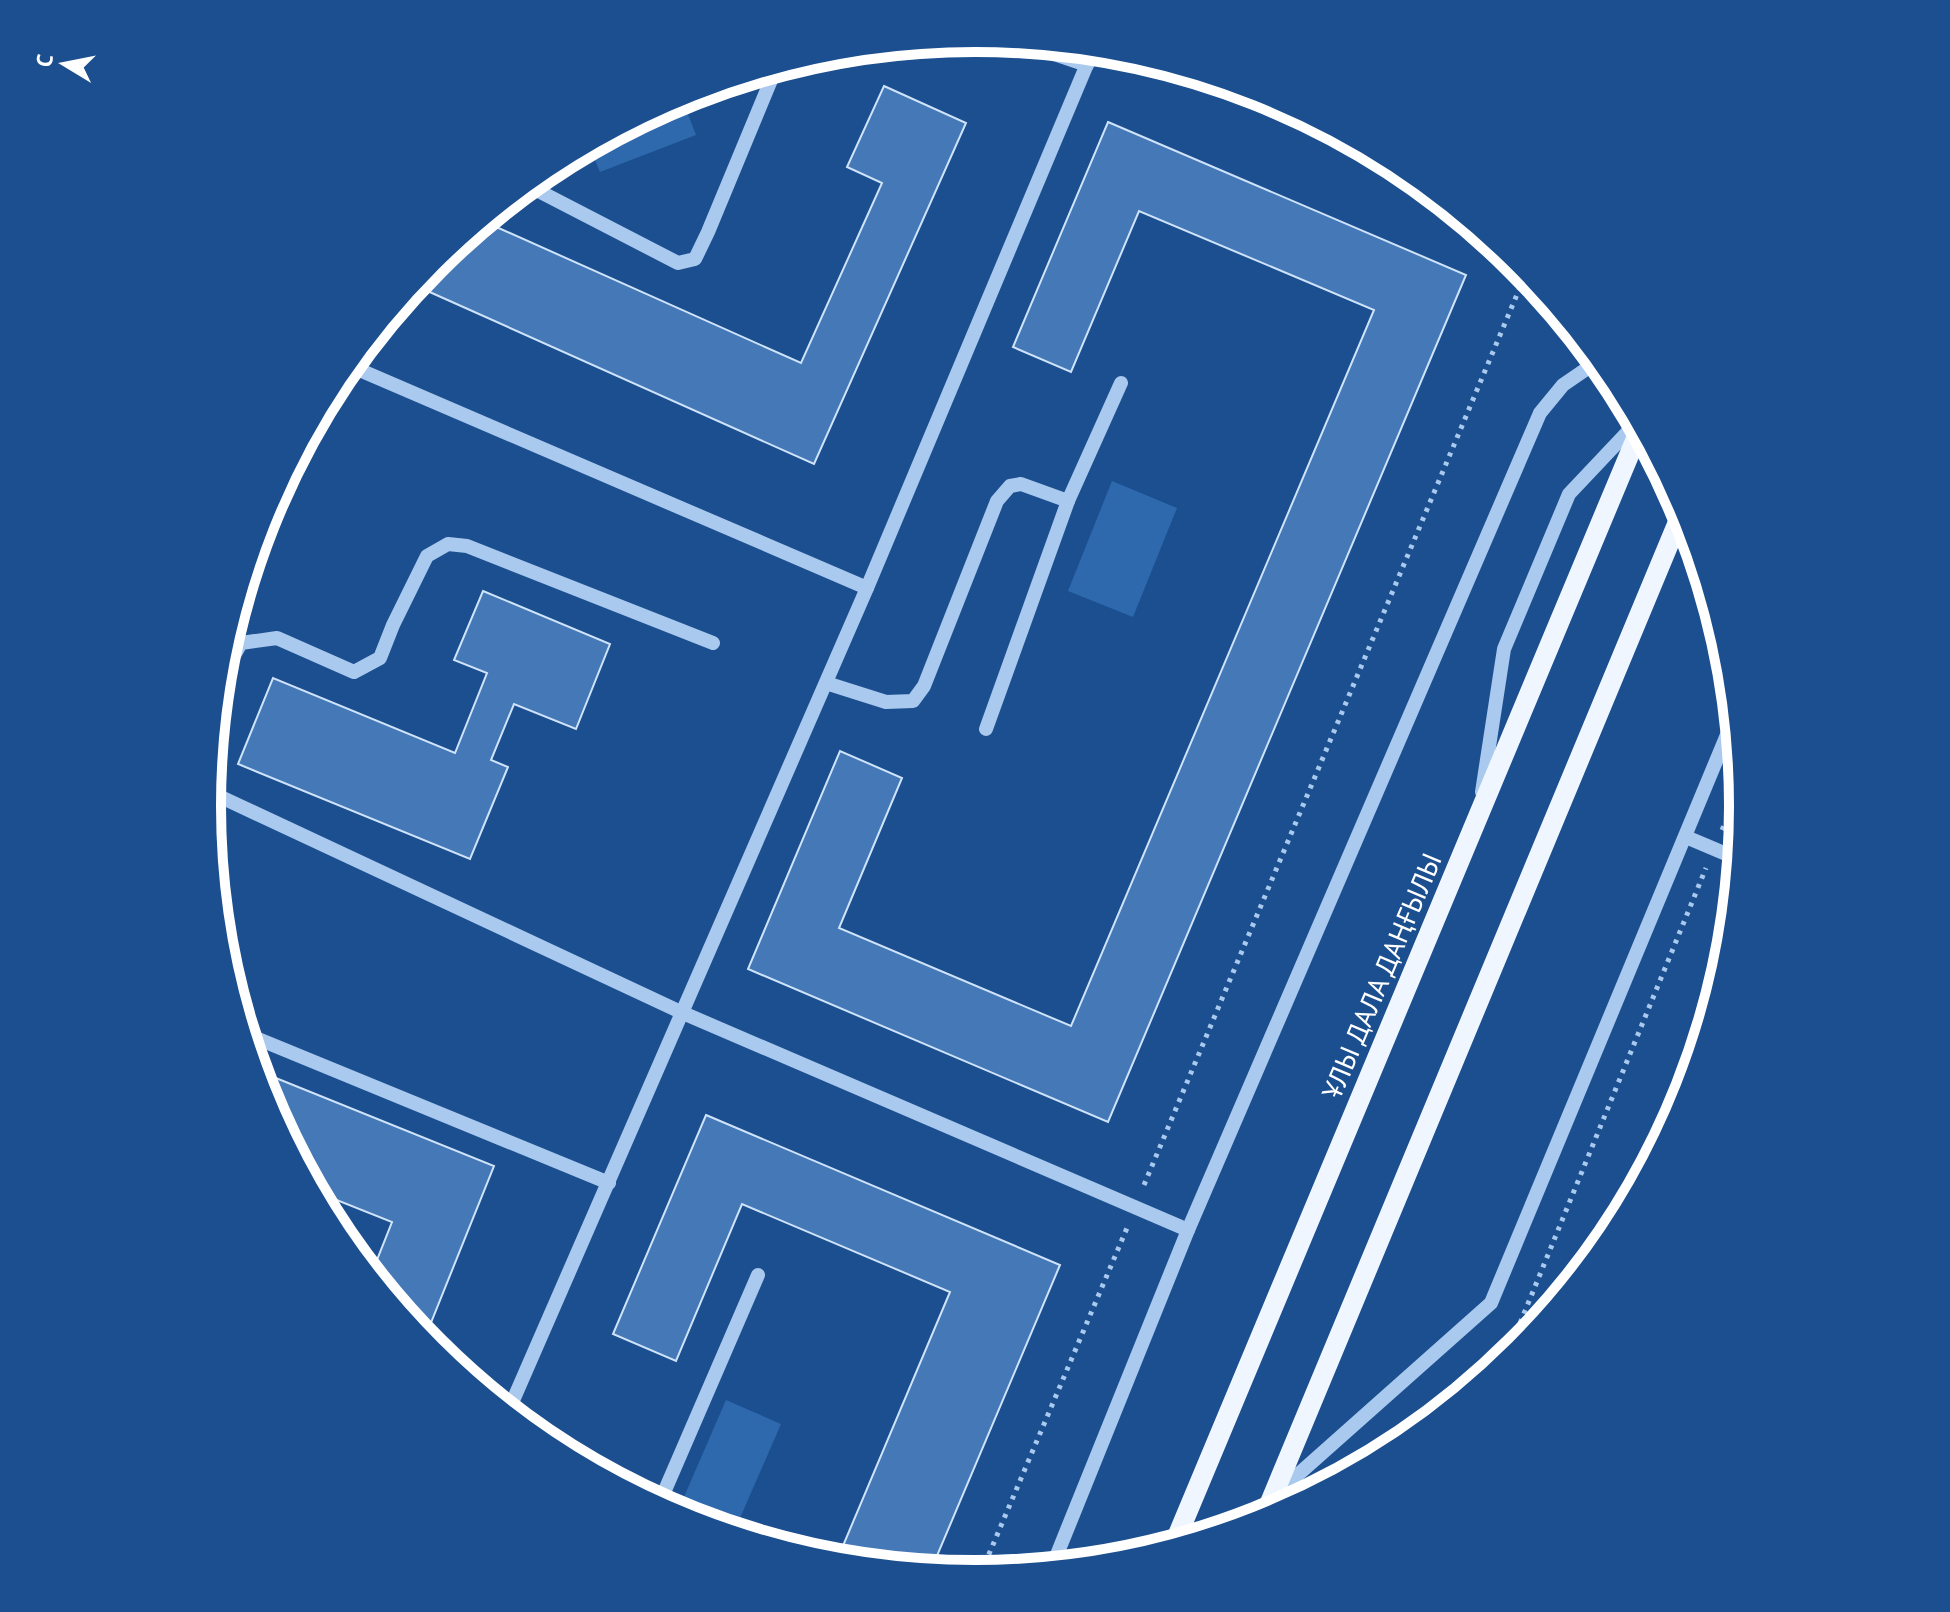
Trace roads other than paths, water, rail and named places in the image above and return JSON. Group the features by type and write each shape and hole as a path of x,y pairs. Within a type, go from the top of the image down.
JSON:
{"main road":[{"name":"ҰЛЫ ДАЛА ДАҢҒЫЛЫ","path":"1179,1531 1635,442"},
{"path":"1272,1499 1676,527"}],"street":[{"path":"1064,57 1087,65"},
{"path":"513,1401 867,588 1089,61"},
{"path":"539,191 678,263 695,259 767,82"},
{"path":"1057,1555 1188,1230 1540,413 1563,385 1588,368"},
{"path":"360,370 867,588"},
{"path":"986,729 1068,501 1121,383"},
{"path":"1478,818 1504,649 1569,494 1629,431"},
{"path":"826,683 886,702 913,701 924,686 997,501 1010,486 1021,484 1068,501"},
{"path":"237,649 241,643 277,638 354,672 380,658 427,556 448,544 467,546 713,643"},
{"path":"1284,1494 1491,1303 1726,739"},
{"path":"221,797 683,1013 1188,1230"},
{"path":"1686,837 1727,854"},
{"path":"258,1039 609,1183"},
{"path":"664,1492 758,1275"}]}
